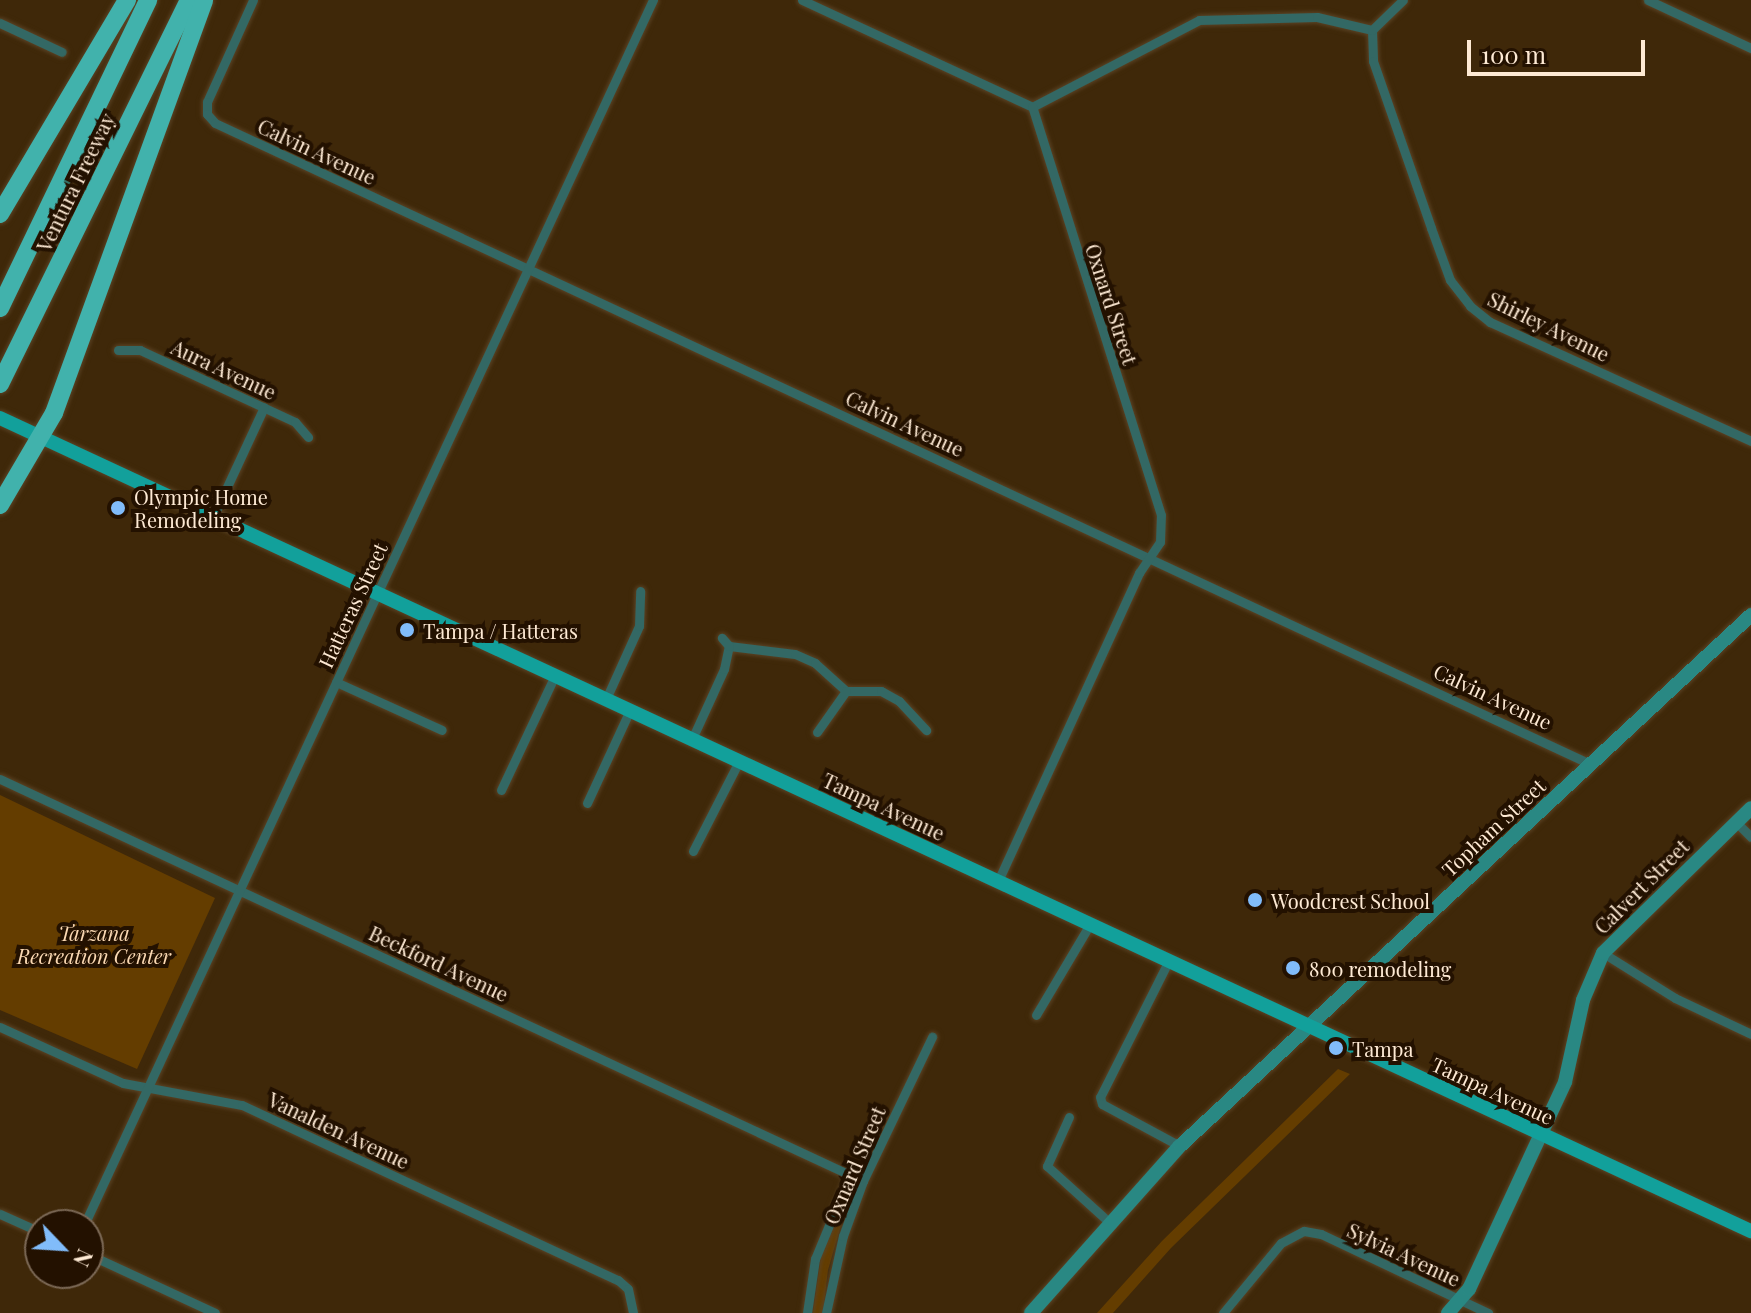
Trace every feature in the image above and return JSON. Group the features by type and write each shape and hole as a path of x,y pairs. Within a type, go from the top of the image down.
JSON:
{"highway":[{"path":"0,214 127,0"},
{"name":"Ventura Freeway","path":"0,308 148,0"},
{"name":"Ventura Freeway","path":"0,384 189,0"},
{"path":"0,505 43,438 204,0"}],"main road":[{"name":"Tampa Avenue","path":"0,418 1751,1231"},
{"name":"Topham Street","path":"1031,1313 1180,1146 1751,615"},
{"name":"Calvert Street","path":"1448,1313 1462,1301 1569,1071 1583,1000 1603,953 1751,808"}],"street":[{"name":"Calvin Avenue","path":"253,0 207,102 207,114 215,123 1152,556 1590,764"},
{"name":"Hatteras Street","path":"92,1209 653,0"},
{"path":"802,0 1032,107 1199,20 1317,17 1372,30 1403,0"},
{"path":"1648,0 1751,48"},
{"path":"0,23 62,52"},
{"name":"Shirley Avenue","path":"1372,30 1373,61 1427,216 1450,280 1470,306 1490,322 1751,441"},
{"name":"Oxnard Street","path":"998,881 1139,573 1160,542 1161,515 1032,107"},
{"name":"Aura Avenue","path":"118,350 140,350 295,422 308,437"},
{"path":"213,517 264,407"},
{"path":"606,699 639,626 640,591"},
{"path":"692,739 726,642 795,654 815,663 846,691 881,691 899,701 926,730"},
{"path":"501,790 555,675"},
{"path":"336,682 442,730"},
{"path":"817,732 846,691"},
{"path":"587,803 630,710"},
{"path":"693,851 739,761"},
{"name":"Beckford Avenue","path":"0,779 863,1181"},
{"path":"1736,822 1751,837"},
{"path":"1036,1015 1090,924"},
{"path":"1603,953 1675,998 1751,1034"},
{"path":"1169,960 1100,1097 1102,1104 1180,1146"},
{"name":"Vanalden Avenue","path":"0,1027 105,1076 242,1105 618,1280 628,1289 633,1313"},
{"name":"Oxnard Street","path":"826,1313 843,1236 863,1181 932,1037"},
{"path":"1069,1117 1047,1166 1109,1222"},
{"name":"Oxnard Street","path":"807,1313 825,1229 850,1174"},
{"path":"0,1214 24,1225"},
{"name":"Sylvia Avenue","path":"1223,1313 1281,1243 1304,1231 1321,1234 1488,1313"},
{"path":"104,1261 215,1313"}],"green space":[{"name":"Tarzana Recreation Center","path":"0,795 215,898 137,1069 0,1010"},
{"path":"1338,1069 1350,1074 1171,1248 1113,1313 1097,1313 1162,1241"},
{"path":"849,1198 828,1270 823,1313 813,1313 821,1257 843,1200"}],"place":[{"name":"Olympic Home Remodeling","path":"118,508"},
{"name":"Tampa / Hatteras","path":"407,630"},
{"name":"Woodcrest School","path":"1255,900"},
{"name":"800 remodeling","path":"1293,968"},
{"name":"Tampa","path":"1336,1048"}]}
